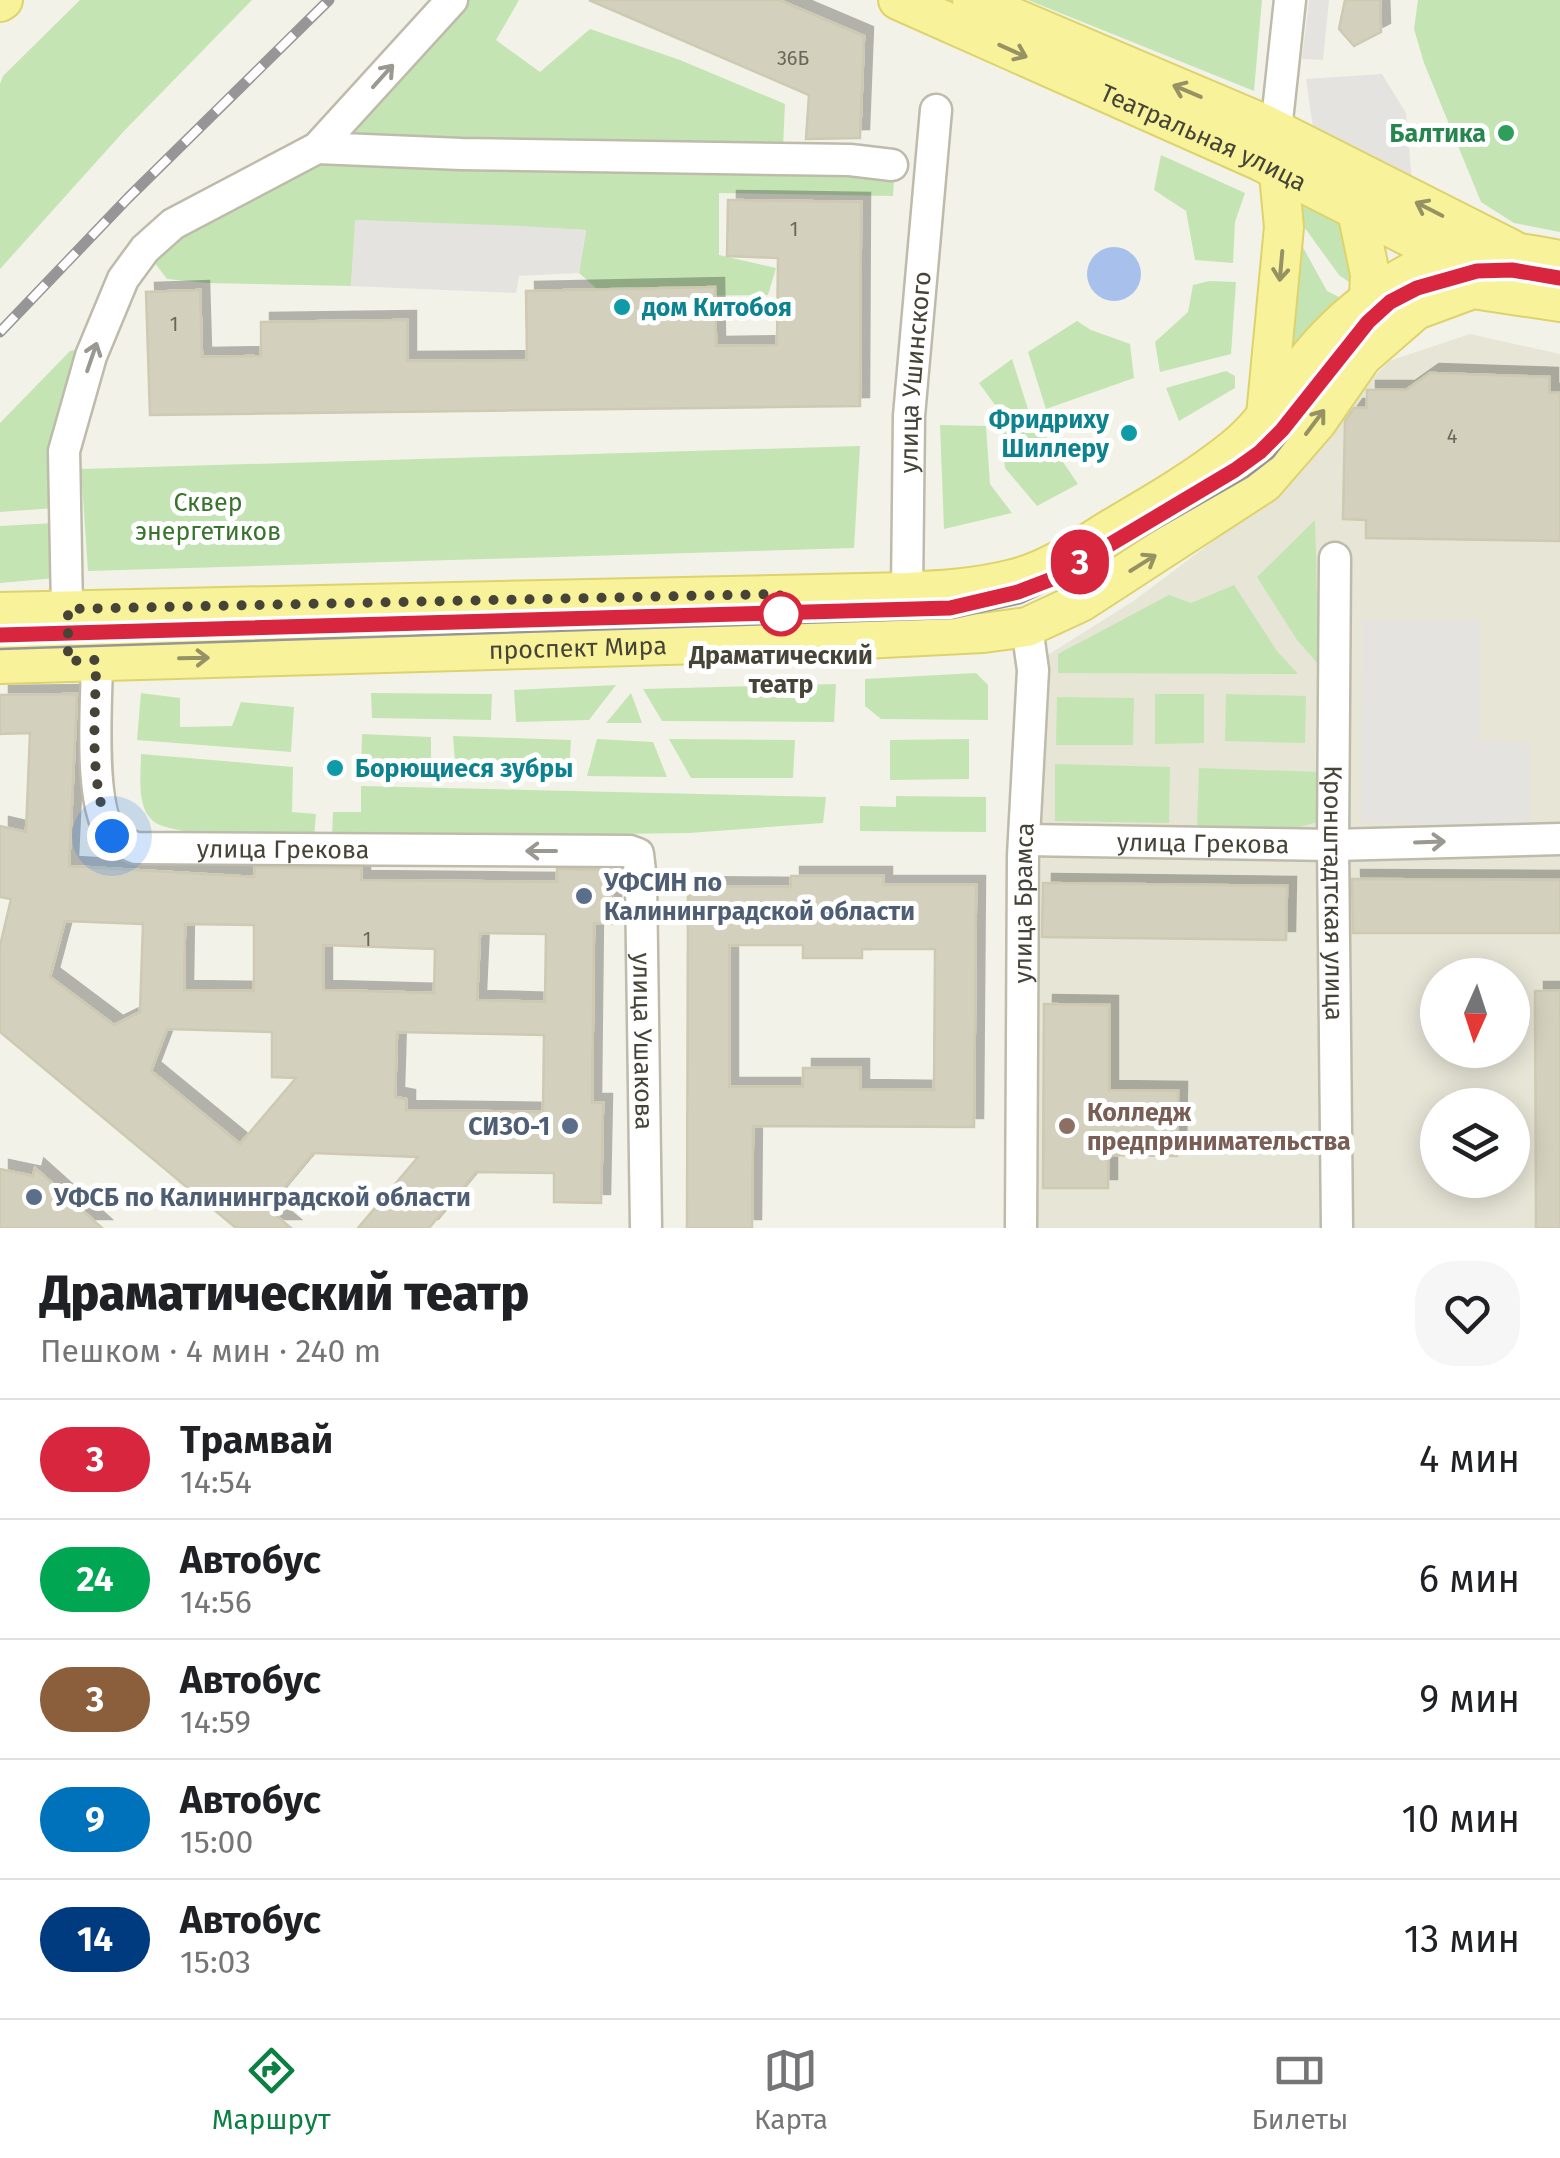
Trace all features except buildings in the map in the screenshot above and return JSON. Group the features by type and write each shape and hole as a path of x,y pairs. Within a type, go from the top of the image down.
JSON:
{"main road":[{"name":"Театральная улица","path":"972,0 1276,130 1513,250"},
{"name":"Театральная улица","path":"917,4 1278,169 1473,268 1500,292"},
{"path":"1266,419 1284,227 1276,130"},
{"path":"1346,166 1364,231 1371,298 1362,357"},
{"name":"проспект Мира","path":"0,612 907,574 960,589 1016,579 1059,562 1158,502 1234,448 1266,419 1313,353 1371,298 1446,257 1474,251 1513,250 1560,260"},
{"name":"проспект Мира","path":"0,664 908,637 1027,627 1081,602 1264,483 1317,422 1362,357 1416,310 1473,289 1560,302"},
{"name":"улица Ушинского","path":"907,574 908,637"},
{"name":"улица Брамса","path":"1016,579 1027,627"},
{"path":"68,609 82,661"}],"street":[{"path":"68,609 64,451 122,280 145,249 174,224 317,148 452,0"},
{"path":"1276,130 1290,0"},
{"name":"улица Ушинского","path":"907,574 908,416 936,110"},
{"path":"317,148 850,160 892,165"},
{"name":"Кронштадтская улица","path":"1334,558 1337,1228"},
{"name":"улица Брамса","path":"1022,1228 1024,840 1033,670 1027,627"},
{"name":"улица Грекова","path":"82,661 102,813 112,836 136,848 638,854"},
{"name":"улица Грекова","path":"1024,840 1333,845 1560,838"},
{"name":"улица Ушакова","path":"638,854 646,1228"}],"shaded area":[{"path":"1309,0 1329,0 1323,60 1302,59"},
{"path":"1382,74 1406,113 1412,182 1314,135 1306,79"},
{"path":"355,220 586,230 579,273 519,276 516,293 351,286"},
{"path":"1470,334 1560,354 1560,1228 1033,1228 1046,656 1135,600 1282,489 1345,408 1389,361"},
{"path":"1362,621 1480,621 1480,741 1530,742 1530,824 1361,823"}],"green space":[{"path":"80,0 252,0 124,131 0,269 0,84 3,76"},
{"path":"463,0 519,0 496,40 540,72 590,29 680,60 785,104 783,148 341,142"},
{"path":"1028,0 1262,0 1254,91"},
{"name":"Балтика","path":"1418,0 1560,0 1560,232 1514,223 1481,202 1424,63 1414,29"},
{"path":"1161,155 1245,193 1235,222 1233,263 1195,260 1186,211 1154,190"},
{"path":"320,160 788,170 894,180 893,196 719,193 719,255 776,268 768,295 606,297 579,273 586,230 356,220 351,286 167,279 150,257"},
{"path":"1299,200 1348,227 1349,282 1339,275 1299,220"},
{"path":"1300,242 1327,291 1339,297 1285,369"},
{"path":"1236,282 1231,354 1160,372 1155,342 1188,312 1193,285"},
{"path":"1077,321 1130,344 1134,378 1046,409 1028,352"},
{"path":"86,347 55,508 0,512 0,423 70,351"},
{"path":"1012,359 1028,409 998,409 979,383"},
{"path":"1226,371 1235,376 1235,388 1179,421 1166,388"},
{"path":"1000,423 1039,427 1078,484 1037,506 1005,468"},
{"path":"940,425 986,426 990,484 1012,513 944,529"},
{"name":"Сквер энергетиков","path":"860,446 854,548 88,571 81,469"},
{"path":"1315,520 1319,665 1297,640 1257,577"},
{"path":"54,523 56,578 0,583 0,526"},
{"path":"1234,585 1277,651 1298,674 1058,673 1058,654 1169,595 1191,603"},
{"path":"976,673 988,685 988,720 881,719 865,706 865,679"},
{"path":"836,684 834,722 662,721 643,689"},
{"path":"616,685 589,720 516,722 514,690"},
{"path":"141,693 180,698 180,727 232,726 241,702 294,707 291,752 137,740"},
{"path":"371,693 492,694 491,720 372,718"},
{"path":"631,693 642,723 606,723"},
{"path":"1155,694 1204,694 1204,743 1155,744"},
{"path":"1226,694 1306,696 1305,743 1225,741"},
{"path":"1057,697 1134,698 1133,745 1056,745"},
{"path":"362,734 431,737 431,770 361,772"},
{"path":"453,736 571,740 569,774 456,775"},
{"path":"597,739 653,742 667,777 587,776"},
{"path":"669,739 795,740 793,778 691,778"},
{"path":"969,739 969,779 890,780 890,740"},
{"path":"141,754 293,767 292,812 316,814 314,838 229,836 164,827 153,821 144,807"},
{"path":"1055,764 1170,767 1169,823 1055,821"},
{"path":"1199,768 1320,772 1321,821 1293,829 1197,827"},
{"path":"361,786 826,797 823,823 689,833 332,838 333,812 361,812"},
{"path":"896,796 986,797 986,832 860,831 860,806 896,807"}],"water":[{"path":"1114,247 1133,255 1141,274 1133,293 1114,301 1095,293 1087,274 1095,255"}],"tram line":[{"name":"3","path":"0,635 950,608 1018,592 1052,579 1235,470 1282,430 1368,322 1390,302 1417,288 1477,271 1512,270 1560,278"},
{"path":"0,649 953,618 1021,603 1247,477 1273,457 1365,337 1395,310 1419,297 1482,278 1509,278 1560,287"}],"railway":[{"path":"0,332 128,198 329,0"}],"place":[{"name":"Балтика","path":"1506,133"},
{"name":"дом Китобоя","path":"622,307"},
{"name":"Фридриху Шиллеру","path":"1129,433"},
{"name":"Драматический театр","path":"781,614"},
{"name":"Борющиеся зубры","path":"335,768"},
{"name":"УФСИН по Калининградской области","path":"584,896"},
{"name":"СИЗО-1","path":"570,1126"},
{"name":"Колледж предпринимательства","path":"1067,1126"},
{"name":"УФСБ по Калининградской области","path":"34,1197"}],"route":[{"path":"112,836 102,813 95,746 96,660 68,661 68,609 780,594 781,614"}]}
